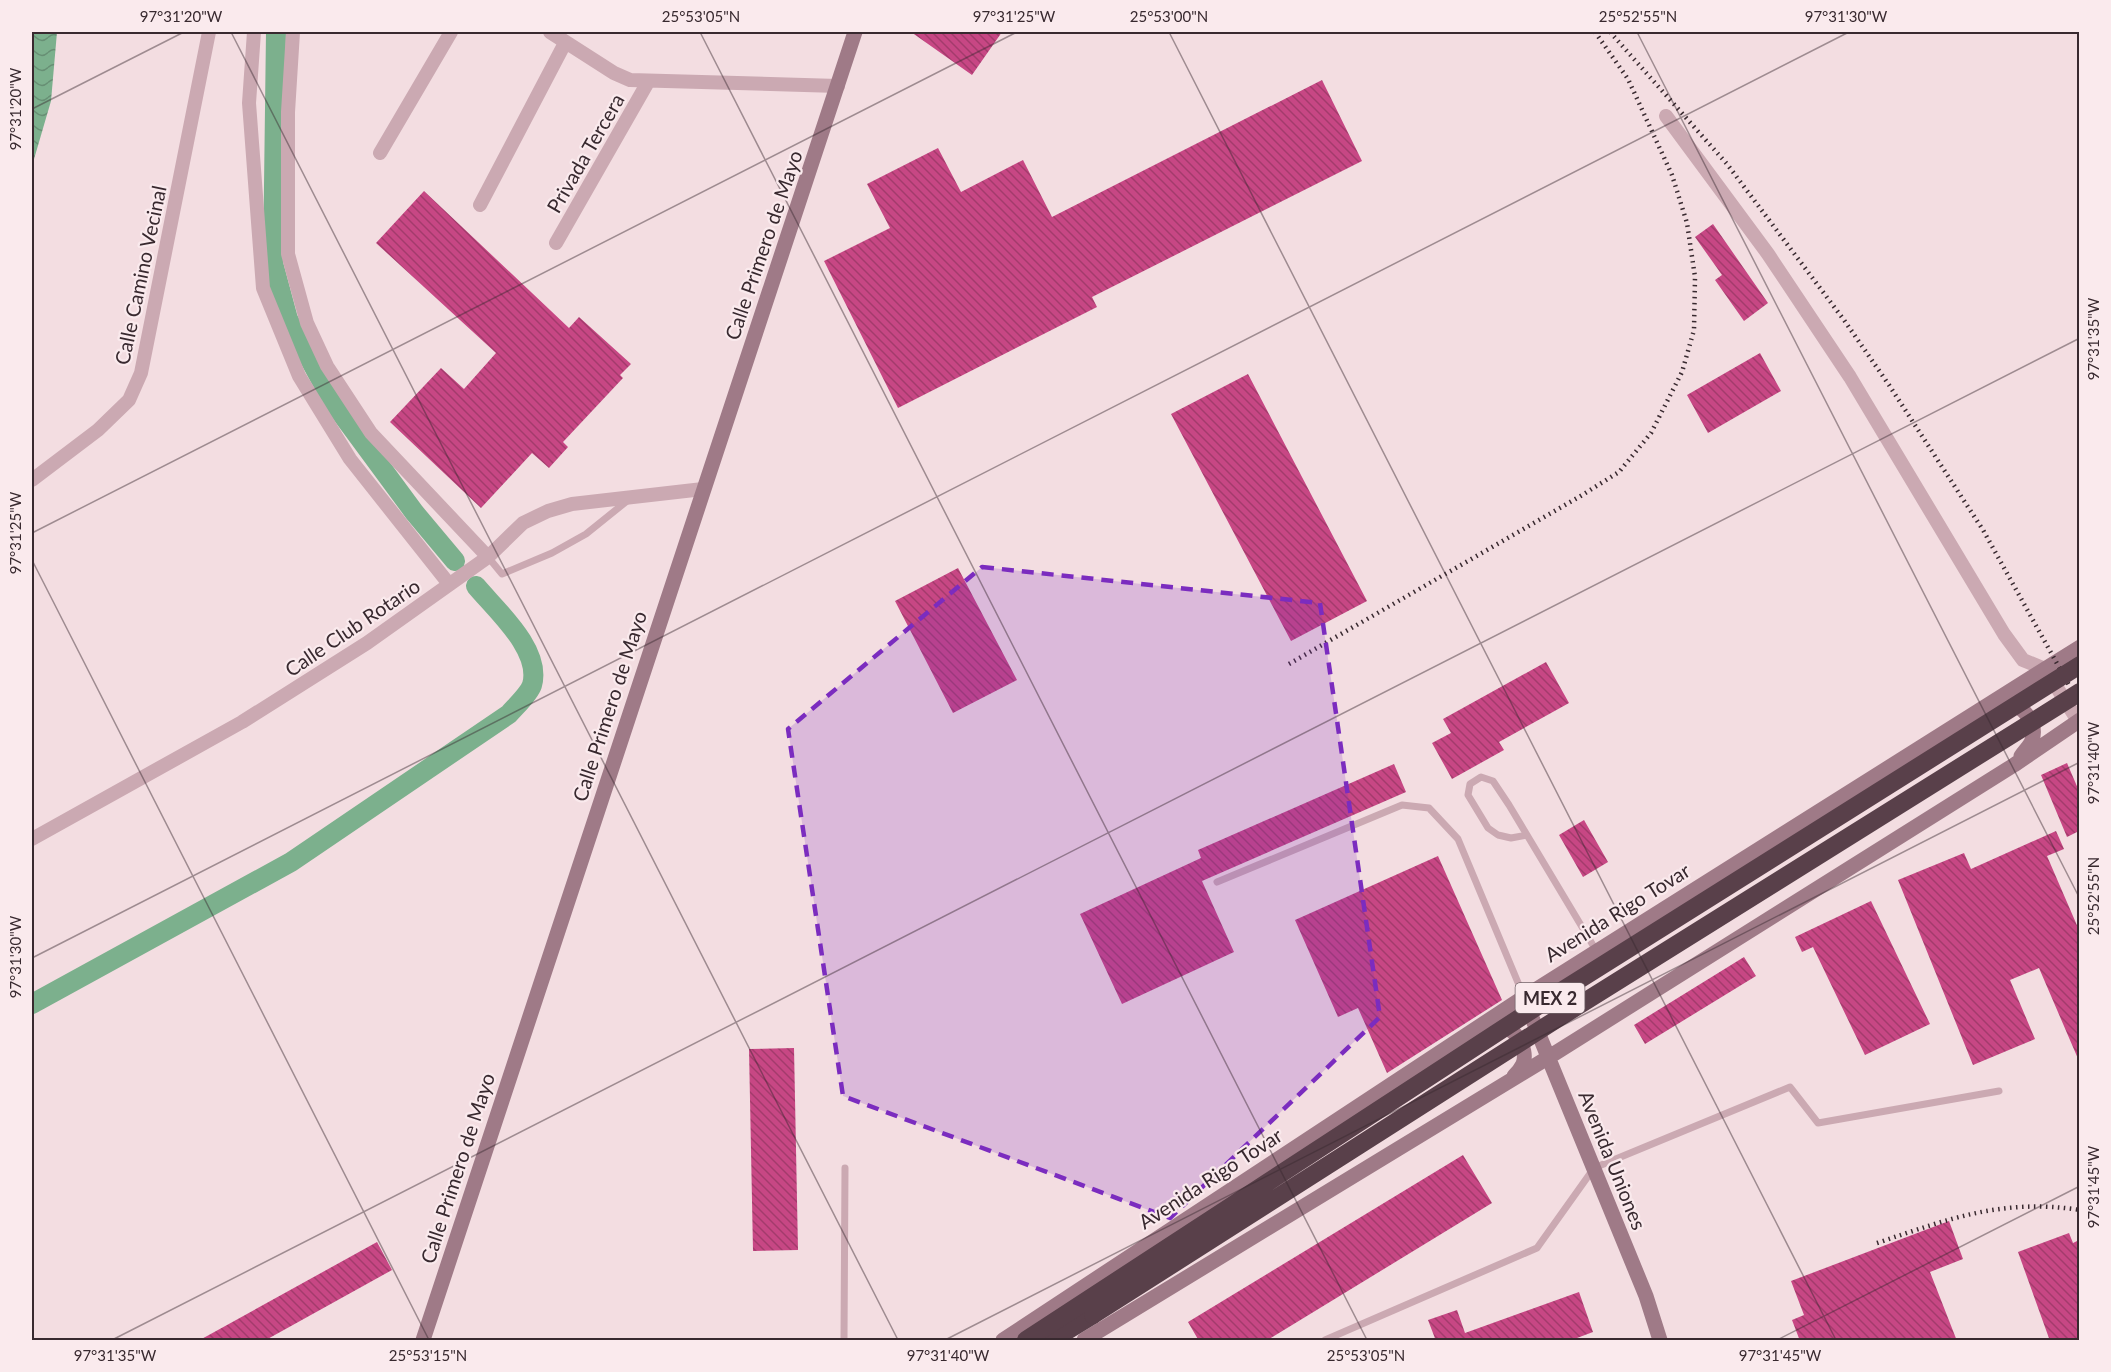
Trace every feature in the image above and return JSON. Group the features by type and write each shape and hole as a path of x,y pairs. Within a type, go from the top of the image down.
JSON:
{"highway":[{"name":"Avenida Rigo Tovar","path":"1026,1341 1557,994 2079,665"},
{"name":"MEX 2","path":"1052,1341 1557,1019 2079,692"}],"street":[{"name":"Calle Camino Vecinal","path":"32,480 98,430 129,400 141,373 208,32"},
{"path":"255,32 249,103 263,288 299,376 350,459 449,584"},
{"path":"293,32 288,112 288,254 308,323 327,366 371,433 488,557"},
{"path":"380,153 451,32"},
{"path":"550,32 614,73 630,80 838,86"},
{"name":"Calle Primero de Mayo","path":"423,1341 855,32"},
{"path":"480,205 565,43"},
{"name":"Privada Tercera","path":"556,243 648,82"},
{"path":"1084,1341 1513,1079 2079,722 2045,669 2024,660 2004,634 1850,377 1768,254 1666,116"},
{"name":"Calle Club Rotario","path":"32,839 242,722 367,643 488,557 523,523 548,511 572,504 703,489"},
{"name":"Avenida Rigo Tovar","path":"1003,1341 1524,997 2079,647"},
{"path":"1978,710 2008,701 2025,711 2030,720 2032,740 2014,765"},
{"name":"Avenida Uniones","path":"1524,997 1646,1296 1660,1341"},
{"path":"1474,1031 1500,1024 1516,1035 1524,1054 1523,1064 1513,1079"}],"lane":[{"path":"488,557 502,574 526,565 586,534 631,497"},
{"path":"1527,835 1511,838 1498,835 1488,828 1468,795 1470,784 1481,777 1493,781 1527,835 1597,952"},
{"path":"1217,882 1402,805 1429,808 1458,839 1524,997"},
{"path":"1325,1341 1538,1248 1594,1168 1790,1087 1818,1123 1999,1091"},
{"path":"844,1341 845,1168"}],"highlighted area":[{"path":"982,567 1320,603 1380,1017 1170,1218 843,1096 788,729"}],"water":[{"path":"32,32 57,32 51,101 32,166"}],"building":[{"path":"911,32 1002,32 972,75"},
{"path":"1322,80 1362,161 1092,297 1097,307 898,408 824,261 890,228 867,184 938,148 961,192 1023,160 1052,217"},
{"path":"424,191 569,328 579,317 631,364 620,375 623,378 563,442 568,447 549,468 532,453 481,508 390,422 441,368 464,389 496,353 376,243"},
{"path":"1713,224 1768,303 1744,321 1715,280 1722,275 1695,237"},
{"path":"1760,353 1781,391 1708,433 1687,395"},
{"path":"1248,374 1367,601 1291,641 1171,414"},
{"path":"958,568 1017,680 953,713 895,601"},
{"path":"1546,662 1569,703 1499,742 1504,750 1452,779 1432,743 1451,733 1443,719"},
{"path":"2067,763 2079,791 2079,831 2067,837 2041,775"},
{"path":"1394,764 1406,792 1202,881 1234,952 1122,1004 1080,914 1201,858 1198,850"},
{"path":"1584,820 1608,862 1583,877 1559,835"},
{"path":"2056,831 2064,849 2047,856 2079,930 2079,1061 2039,968 2010,980 2035,1039 1973,1065 1898,880 1964,853 1971,869"},
{"path":"1438,856 1502,1000 1387,1073 1358,1008 1338,1017 1295,920"},
{"path":"1871,901 1930,1024 1865,1055 1813,947 1802,952 1795,937"},
{"path":"1744,957 1756,976 1645,1044 1634,1025"},
{"path":"794,1048 798,1250 753,1251 749,1049"},
{"path":"1463,1155 1492,1203 1266,1341 1199,1341 1188,1322"},
{"path":"1949,1221 1963,1259 1930,1272 1957,1341 1800,1341 1792,1320 1804,1315 1791,1281"},
{"path":"2069,1233 2073,1243 2079,1240 2079,1341 2050,1341 2018,1252"},
{"path":"377,1242 392,1270 264,1341 198,1341"},
{"path":"1579,1292 1593,1332 1569,1341 1436,1341 1428,1320 1457,1310 1465,1333"}],"waterway":[{"path":"276,32 273,263 288,319 333,402 414,512 455,561"},
{"path":"32,1004 291,862 509,714 532,685 533,672 530,658 515,631 476,586"}],"railway":[{"path":"1289,664 1619,472 1651,433 1682,372 1694,330 1695,277 1687,223 1672,175 1628,79 1595,32"},
{"path":"1610,32 1727,164 1844,320 1983,530 2080,705"},
{"path":"1877,1243 1952,1219 2000,1209 2052,1207 2080,1210"}]}
